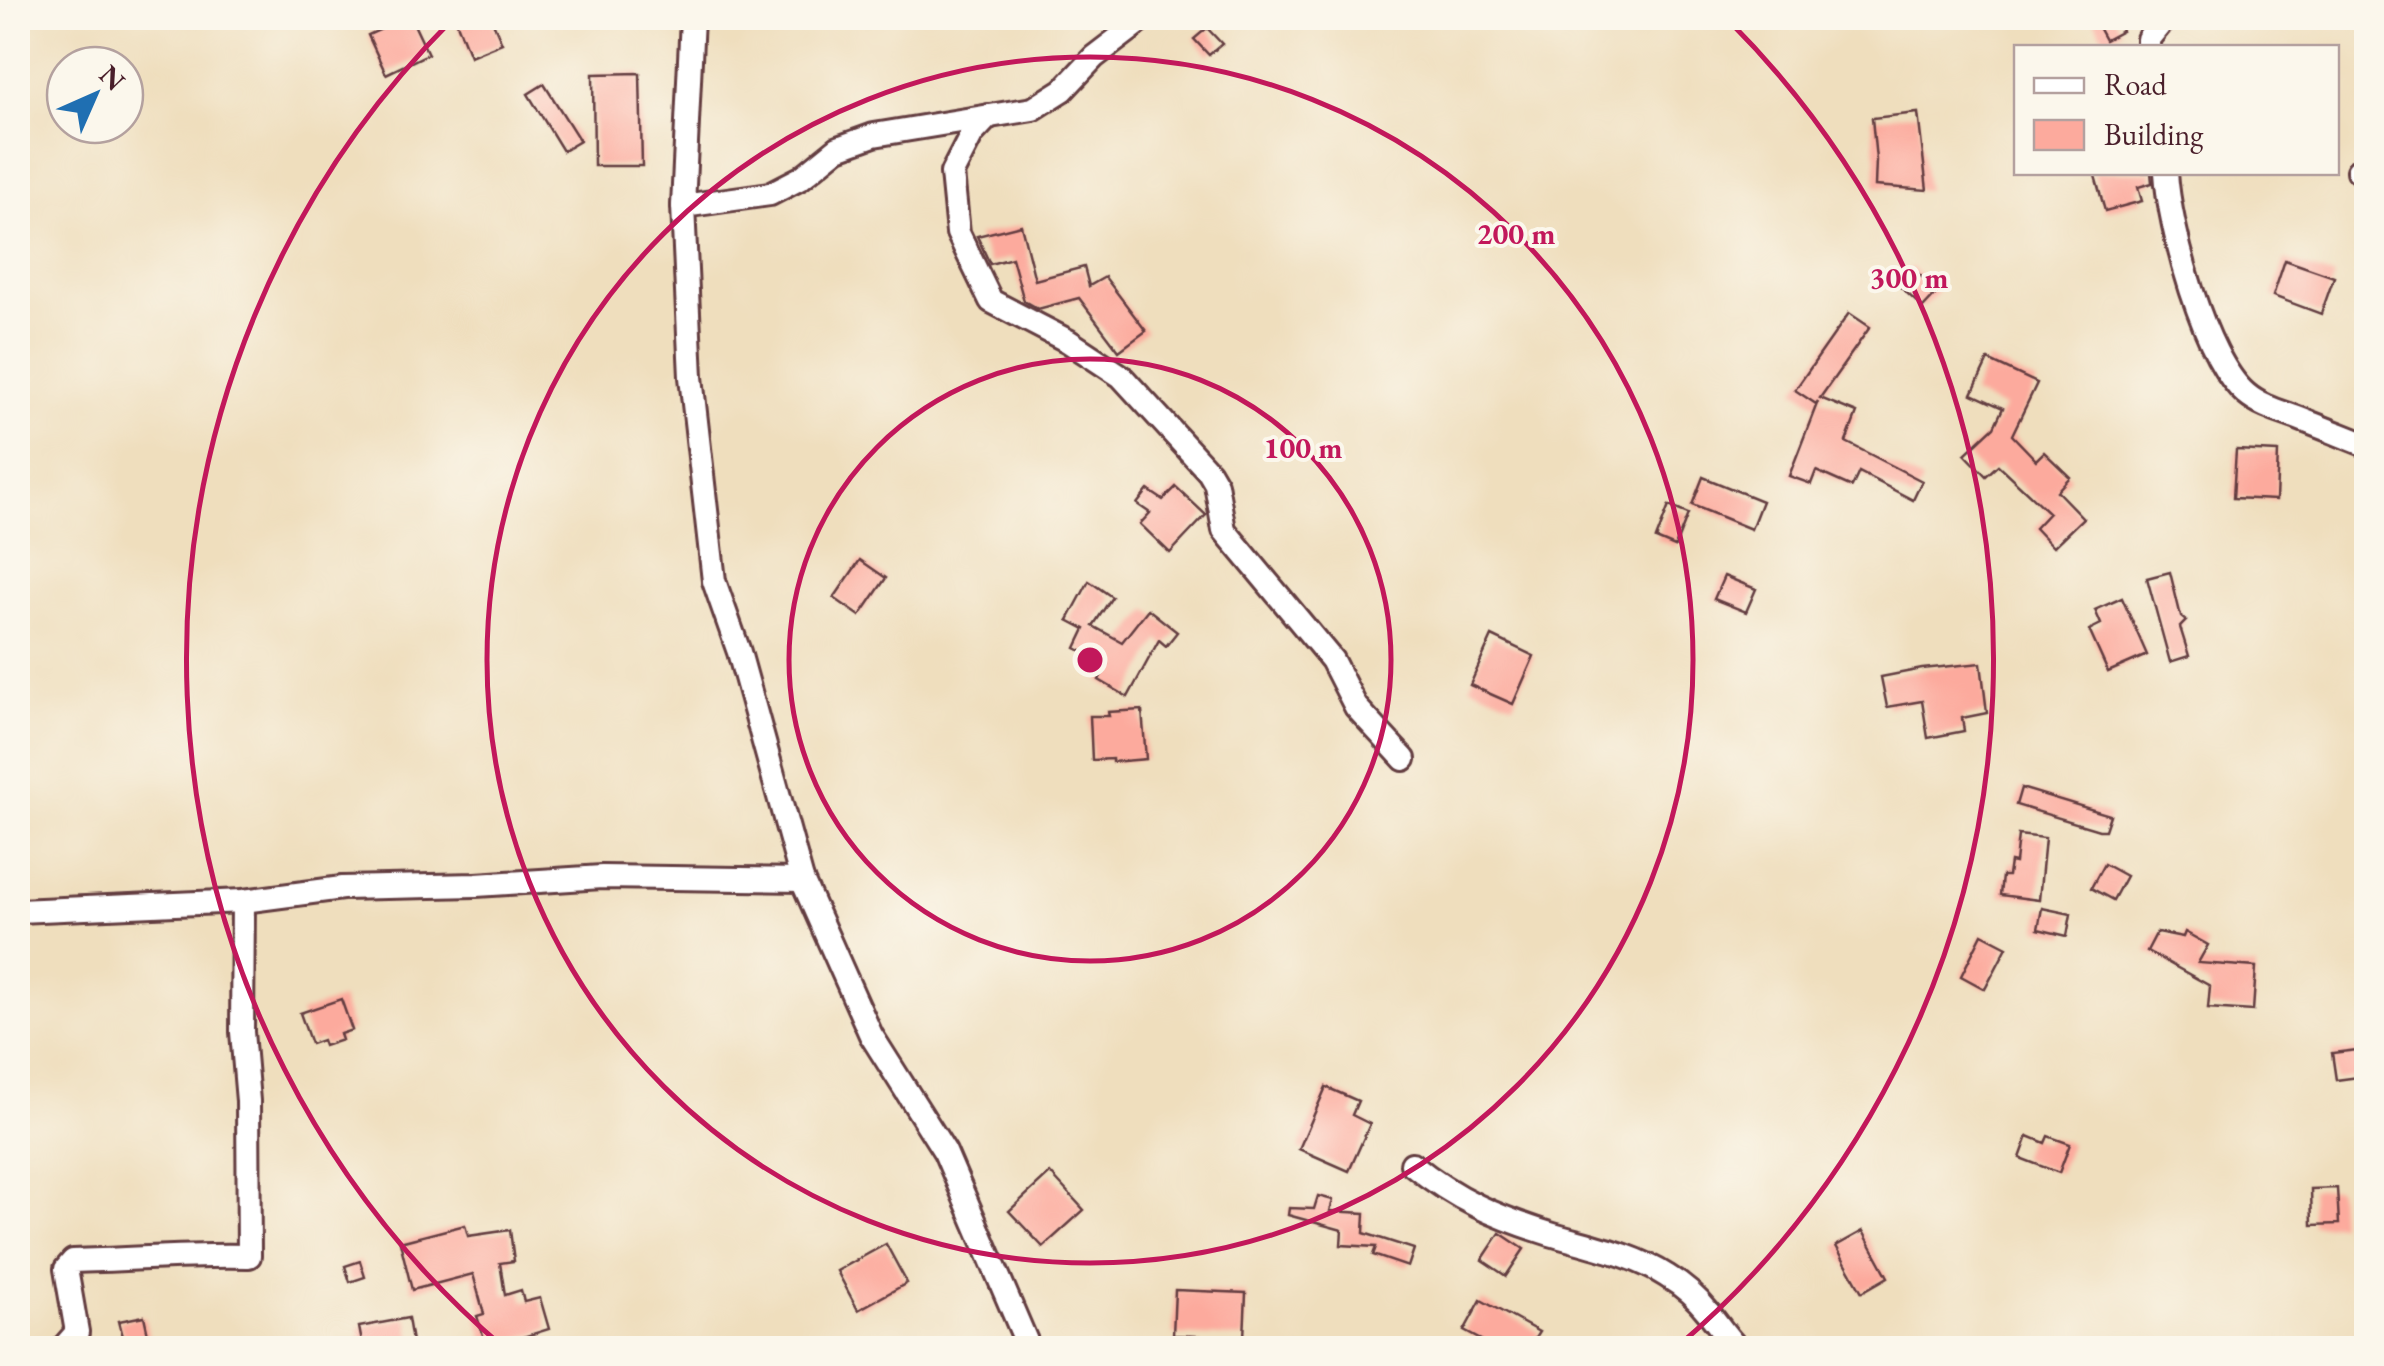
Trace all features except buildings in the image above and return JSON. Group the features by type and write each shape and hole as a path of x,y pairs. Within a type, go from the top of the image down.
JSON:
{"street":[{"path":"692,18 683,206 691,377 714,582 738,652 802,880 871,1035 945,1152 1029,1348"},
{"path":"683,206 770,194 802,178 838,148 874,135 1034,109 1063,90 1094,57 1144,18"},
{"path":"2148,45 2148,39 2165,18"},
{"path":"988,116 972,134 952,172 958,233 990,300 1068,341 1121,376 1209,472 1216,484 1224,530 1332,660 1356,706 1404,759"},
{"path":"2166,175 2169,208 2201,318 2244,393 2261,404 2366,446"},
{"path":"18,911 243,901 342,888 476,886 602,876 802,880"},
{"path":"64,1348 77,1332 66,1270 73,1262 200,1254 249,1256 248,1101 242,1032 243,901"},
{"path":"1412,1164 1459,1199 1549,1234 1634,1259 1669,1277 1706,1308 1736,1348"}]}
